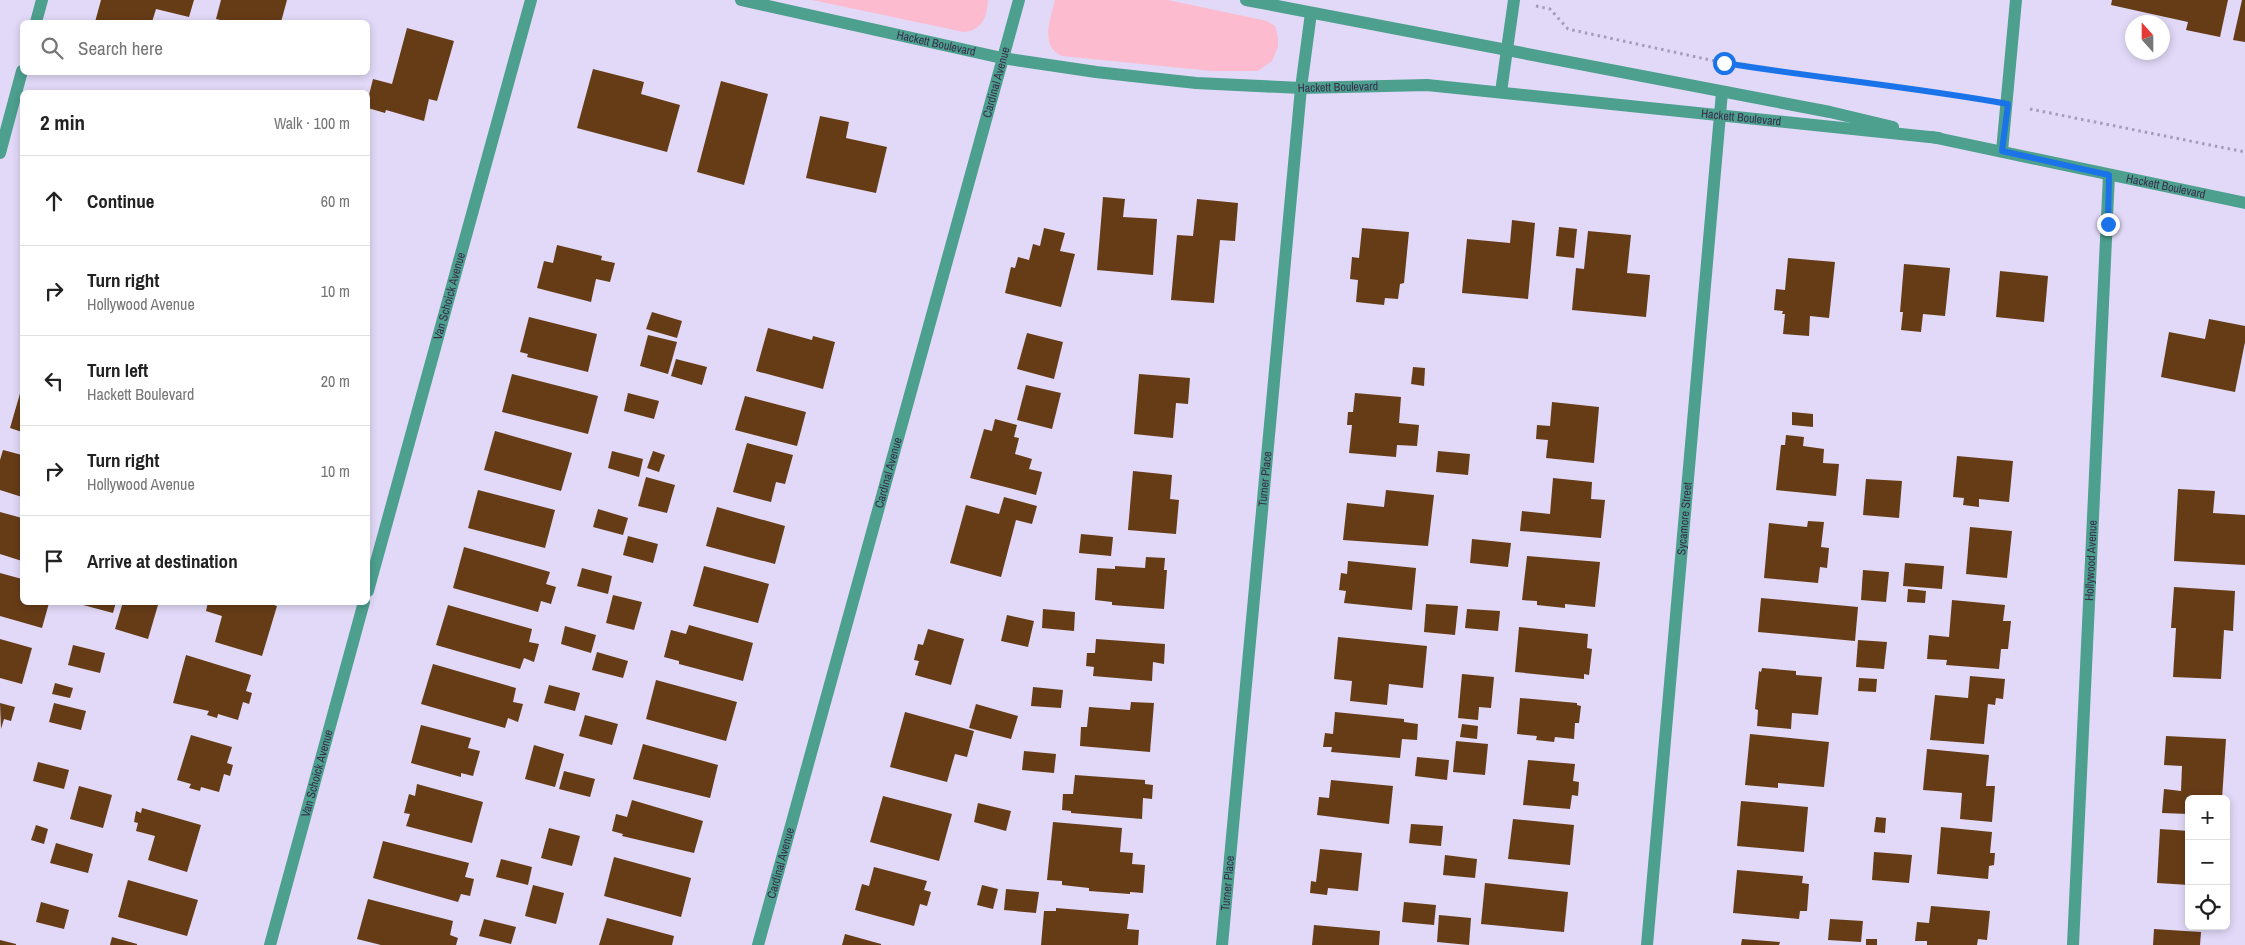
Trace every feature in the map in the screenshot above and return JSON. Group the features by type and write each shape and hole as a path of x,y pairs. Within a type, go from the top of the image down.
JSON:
{"street":[{"path":"37,20 42,0"},
{"name":"Van Schoick Avenue","path":"370,584 531,0"},
{"name":"Hackett Boulevard","path":"741,0 1002,58 1096,72 1196,83 1302,88 1390,84 1500,92 1939,138"},
{"name":"Cardinal Avenue","path":"758,945 1019,0"},
{"name":"Hackett Boulevard","path":"1246,0 1507,52 1830,112 1939,138 2245,203"},
{"path":"1500,92 1514,0"},
{"path":"2002,151 2008,104 2016,0"},
{"name":"Turner Place","path":"1222,945 1302,88 1311,13"},
{"path":"0,153 21,75"},
{"name":"Sycamore Street","path":"1647,945 1722,92"},
{"name":"Hollywood Avenue","path":"2072,945 2109,175"},
{"name":"Van Schoick Avenue","path":"270,945 363,605"}],"path":[{"path":"1533,5 1550,8 1568,29 1724,63 1801,76 1930,90 2245,152"}],"shaded area":[{"path":"812,0 988,0 985,17 982,22 975,29 964,32"},
{"path":"1055,0 1168,0 1267,21 1275,26 1278,47 1272,61 1258,71 1212,71 1062,56 1051,46 1048,31"}],"building":[{"path":"101,0 194,0 189,17 156,9 153,20 96,20"},
{"path":"221,0 287,0 282,20 216,19"},
{"path":"2112,0 2228,0 2220,37 2186,30 2188,22 2170,18 2170,15 2156,15 2111,5"},
{"path":"2242,0 2245,0 2245,42 2233,40"},
{"path":"407,28 454,41 437,101 429,99 424,121 386,110 385,113 370,109 370,91 373,79 392,84"},
{"path":"593,69 644,82 641,94 680,105 667,152 577,128"},
{"path":"721,81 768,94 744,185 697,172"},
{"path":"820,116 849,122 846,138 887,147 876,193 806,178"},
{"path":"1103,197 1125,199 1123,217 1157,219 1153,275 1097,270"},
{"path":"1197,199 1238,203 1235,241 1220,240 1214,303 1171,300 1177,235 1193,236"},
{"path":"1512,220 1535,223 1528,299 1462,293 1467,239 1510,243"},
{"path":"1559,227 1577,229 1574,258 1556,256"},
{"path":"1044,228 1065,233 1060,251 1075,254 1061,307 1005,293 1011,267 1015,268 1018,257 1029,260 1033,244 1040,246"},
{"path":"1362,228 1409,232 1404,283 1400,284 1398,299 1385,298 1384,305 1356,302 1358,280 1350,279 1352,257 1359,258"},
{"path":"1588,231 1631,235 1627,273 1650,275 1646,317 1572,310 1576,268 1584,269"},
{"path":"557,245 602,256 601,260 615,263 610,282 596,279 591,302 537,288 544,261 553,263"},
{"path":"1788,258 1835,262 1829,318 1810,316 1809,336 1783,334 1785,314 1782,314 1783,311 1774,310 1776,289 1785,290"},
{"path":"1904,264 1950,268 1945,316 1923,314 1921,332 1901,330 1903,312 1900,312"},
{"path":"2000,271 2048,276 2044,322 1996,317"},
{"path":"652,312 682,321 677,338 646,329"},
{"path":"529,317 597,334 588,372 527,357 528,354 520,352"},
{"path":"2209,319 2245,326 2245,342 2235,392 2161,377 2169,332 2205,339"},
{"path":"768,328 812,340 813,336 835,342 823,389 756,371"},
{"path":"1027,333 1063,342 1054,379 1017,369"},
{"path":"648,335 677,342 668,374 640,366"},
{"path":"676,359 707,367 702,385 671,376"},
{"path":"1413,367 1425,368 1424,386 1411,384"},
{"path":"512,374 598,396 588,434 502,412"},
{"path":"1139,374 1190,378 1188,404 1176,403 1173,438 1134,434"},
{"path":"1026,385 1061,393 1052,429 1017,420"},
{"path":"20,393 20,431 10,428"},
{"path":"628,393 659,401 654,419 624,411"},
{"path":"1355,393 1401,397 1399,423 1419,425 1417,446 1397,445 1396,457 1349,453 1352,425 1347,425 1348,412 1353,412"},
{"path":"745,396 806,412 797,446 735,430"},
{"path":"1552,402 1599,407 1594,463 1546,458 1548,440 1536,439 1537,425 1550,426"},
{"path":"1792,412 1813,414 1813,427 1792,425"},
{"path":"995,419 1017,425 1014,437 1019,438 1015,454 1032,459 1029,469 1042,472 1036,495 970,478 984,429 992,431"},
{"path":"495,431 572,453 561,491 484,470"},
{"path":"1786,435 1804,437 1803,446 1824,449 1823,463 1839,464 1836,496 1776,490 1781,445 1785,445"},
{"path":"747,443 793,455 785,484 776,482 771,502 733,492"},
{"path":"3,450 20,454 20,496 0,490 0,460"},
{"path":"612,451 643,459 639,477 608,468"},
{"path":"653,451 665,455 659,472 647,468"},
{"path":"1438,451 1470,454 1468,475 1436,472"},
{"path":"1957,456 2013,461 2009,502 1979,499 1979,507 1963,505 1964,498 1953,497"},
{"path":"1133,471 1172,475 1170,499 1179,500 1176,534 1128,530"},
{"path":"646,477 675,485 667,513 638,506"},
{"path":"1553,478 1592,482 1591,499 1605,500 1601,538 1520,531 1522,511 1550,514"},
{"path":"1866,479 1902,481 1899,518 1863,515"},
{"path":"2178,489 2215,491 2213,513 2245,515 2245,565 2174,561"},
{"path":"478,490 555,510 545,548 468,528"},
{"path":"1386,490 1434,495 1428,546 1343,540 1347,503 1384,507"},
{"path":"1004,497 1037,506 1032,524 1016,520 1001,577 950,563 966,505 999,514"},
{"path":"717,507 785,526 775,564 706,546"},
{"path":"598,509 628,518 623,535 593,527"},
{"path":"0,512 20,517 20,560 0,554"},
{"path":"1808,521 1824,522 1821,547 1829,548 1827,568 1820,567 1818,583 1764,578 1769,523 1807,527"},
{"path":"1970,527 2012,531 2007,578 1966,574"},
{"path":"1081,534 1113,537 1111,556 1079,553"},
{"path":"628,536 658,544 653,563 623,555"},
{"path":"1472,539 1511,543 1508,567 1470,563"},
{"path":"464,547 550,572 546,584 556,587 551,604 541,601 538,612 453,588"},
{"path":"1527,556 1600,562 1595,607 1565,604 1565,608 1537,605 1537,601 1522,600"},
{"path":"1146,557 1165,558 1164,570 1167,570 1164,609 1112,605 1112,602 1095,600 1097,568 1115,569 1115,566 1145,568"},
{"path":"1348,561 1416,568 1412,610 1344,603 1346,591 1339,590 1341,573 1347,574"},
{"path":"1905,563 1944,566 1942,589 1903,586"},
{"path":"704,566 769,584 758,623 693,606"},
{"path":"582,568 612,576 608,594 577,586"},
{"path":"1863,570 1889,572 1886,602 1861,600"},
{"path":"0,573 20,578 20,605 48,605 42,628 0,616"},
{"path":"2174,587 2235,591 2233,631 2224,630 2221,679 2173,677 2176,628 2171,628"},
{"path":"1908,589 1926,591 1925,603 1907,602"},
{"path":"613,595 642,602 634,630 606,623"},
{"path":"1761,598 1858,607 1855,641 1758,632"},
{"path":"1952,600 2005,605 2003,621 2011,621 2008,649 2001,649 1999,669 1946,665 1947,660 1927,659 1929,635 1949,637"},
{"path":"1426,604 1458,606 1455,635 1424,632"},
{"path":"83,605 115,605 113,613"},
{"path":"122,605 158,605 148,639 115,629"},
{"path":"207,605 277,606 262,656 215,642 222,616 206,611"},
{"path":"448,605 532,629 529,642 539,644 534,662 524,658 520,669 436,645"},
{"path":"1043,609 1075,612 1074,631 1042,628"},
{"path":"1467,609 1500,611 1498,631 1465,628"},
{"path":"1007,615 1034,621 1028,647 1001,641"},
{"path":"689,625 753,643 743,681 679,664 679,661 664,657 671,630 686,634"},
{"path":"565,626 596,635 591,653 561,644"},
{"path":"1519,627 1588,634 1587,648 1592,649 1589,675 1584,674 1584,679 1515,672"},
{"path":"928,629 964,639 951,685 915,675 919,661 914,660 918,644 923,645"},
{"path":"1338,637 1427,646 1423,688 1389,684 1387,705 1350,701 1352,681 1334,679"},
{"path":"0,639 32,648 22,684 0,678"},
{"path":"1096,639 1165,644 1164,664 1153,662 1152,681 1093,676 1094,667 1086,666 1087,653 1095,653"},
{"path":"1858,640 1887,642 1884,669 1856,667"},
{"path":"73,645 105,653 100,673 68,665"},
{"path":"597,652 628,661 623,678 592,670"},
{"path":"186,655 251,675 246,691 252,693 249,704 243,702 238,720 218,714 217,718 207,715 209,711 173,703"},
{"path":"433,664 516,688 513,702 523,704 518,722 508,718 505,728 421,704"},
{"path":"1762,668 1796,671 1796,675 1822,677 1818,715 1792,713 1791,729 1757,726 1758,710 1755,709 1759,671 1761,672"},
{"path":"1462,674 1494,677 1491,708 1479,707 1478,720 1458,718"},
{"path":"1970,676 2005,679 2003,699 1996,698 1995,705 1988,704 1984,744 1930,740 1935,695 1968,698"},
{"path":"1859,678 1877,679 1876,692 1858,691"},
{"path":"656,680 737,702 726,741 646,719"},
{"path":"55,683 73,688 70,698 52,694"},
{"path":"549,685 580,693 575,711 544,703"},
{"path":"1033,687 1063,690 1061,708 1031,706"},
{"path":"1520,698 1577,703 1577,705 1581,706 1579,723 1575,723 1574,739 1555,737 1554,742 1536,740 1537,736 1517,734"},
{"path":"1131,702 1154,703 1150,752 1080,746 1081,727 1087,727 1089,707 1130,710"},
{"path":"0,703 15,707 11,721 4,719 1,729"},
{"path":"54,703 86,711 81,730 49,722"},
{"path":"976,704 1018,716 1011,739 969,728"},
{"path":"905,712 974,731 967,757 955,754 947,782 890,767"},
{"path":"1335,712 1404,719 1404,722 1418,724 1417,740 1402,739 1400,758 1331,752 1332,747 1323,747 1325,733 1333,734"},
{"path":"585,715 618,724 612,745 579,736"},
{"path":"1462,724 1478,726 1477,739 1460,737"},
{"path":"421,725 471,738 468,748 480,751 473,776 461,773 461,777 411,763"},
{"path":"1750,734 1829,742 1824,787 1778,783 1778,788 1745,785"},
{"path":"191,735 232,747 227,763 233,765 230,776 224,774 219,792 201,787 200,791 189,788 191,784 177,780"},
{"path":"2166,736 2226,739 2222,795 2185,795 2185,814 2162,813 2164,789 2181,791 2182,766 2164,765"},
{"path":"1456,741 1488,744 1485,775 1453,772"},
{"path":"643,744 718,765 710,798 633,779"},
{"path":"534,745 564,754 555,787 525,779"},
{"path":"1927,749 1989,755 1986,786 1995,786 1992,822 1960,819 1962,793 1923,790"},
{"path":"1024,751 1056,754 1054,773 1022,770"},
{"path":"1417,757 1449,760 1447,780 1415,776"},
{"path":"1528,760 1575,764 1573,781 1579,782 1578,796 1572,795 1570,809 1523,805"},
{"path":"38,762 69,770 64,789 33,781"},
{"path":"564,771 595,779 590,797 559,789"},
{"path":"1075,775 1145,780 1145,784 1153,785 1152,799 1143,798 1142,819 1071,813 1071,811 1062,810 1063,794 1073,794"},
{"path":"1331,780 1393,786 1389,824 1317,815 1319,797 1329,798"},
{"path":"417,784 483,802 472,843 406,826 410,814 404,813 409,794 415,796"},
{"path":"79,786 112,795 103,828 70,819"},
{"path":"883,796 952,814 939,861 870,842"},
{"path":"632,800 703,821 694,853 622,836 623,834 612,831 616,814 627,817"},
{"path":"1741,801 1808,807 1804,852 1737,846"},
{"path":"978,803 1011,811 1006,831 974,822"},
{"path":"142,808 201,825 187,872 148,860 155,836 136,831 138,823 134,822 136,811 141,813"},
{"path":"1876,817 1886,818 1885,833 1874,832"},
{"path":"1513,819 1574,825 1570,865 1508,859"},
{"path":"1053,822 1122,828 1120,852 1133,853 1132,864 1145,865 1143,893 1089,891 1089,888 1062,885 1062,881 1047,880"},
{"path":"1411,824 1443,826 1441,846 1409,843"},
{"path":"36,825 48,829 44,844 31,840"},
{"path":"1941,827 1992,832 1990,853 1995,853 1994,865 1989,866 1988,879 1937,874"},
{"path":"549,828 580,836 572,866 541,858"},
{"path":"2160,829 2185,831 2185,885 2157,883"},
{"path":"383,841 469,863 465,877 474,879 470,896 461,894 458,902 373,878"},
{"path":"56,843 93,854 88,873 50,863"},
{"path":"1320,849 1362,853 1358,891 1328,888 1327,895 1310,893 1311,881 1316,882"},
{"path":"1874,852 1912,855 1909,883 1872,880"},
{"path":"1445,855 1477,859 1475,878 1443,875"},
{"path":"614,857 691,878 681,917 604,896"},
{"path":"501,859 532,867 528,885 496,877"},
{"path":"874,867 927,881 924,890 931,892 927,906 920,904 914,926 855,910 862,884 869,886"},
{"path":"1737,870 1803,876 1802,883 1809,884 1807,911 1800,911 1799,919 1733,913"},
{"path":"128,880 198,900 187,936 118,917"},
{"path":"1485,883 1568,892 1564,932 1481,924"},
{"path":"533,885 564,893 556,924 525,916"},
{"path":"982,885 998,889 993,909 977,905"},
{"path":"1006,889 1039,892 1036,913 1004,910"},
{"path":"368,899 453,921 450,935 458,938 456,945 381,945 357,939"},
{"path":"41,902 69,910 64,929 36,922"},
{"path":"1404,902 1436,905 1434,925 1402,922"},
{"path":"1931,906 1990,911 1987,940 1978,939 1977,945 1927,945 1927,941 1915,941 1917,922 1929,923"},
{"path":"1056,908 1129,914 1127,929 1139,930 1138,945 1041,945 1044,911 1056,911"},
{"path":"1439,915 1471,918 1469,945 1437,942"},
{"path":"607,918 674,936 672,945 599,945"},
{"path":"484,919 516,927 511,944 479,936"},
{"path":"1830,919 1863,921 1861,942 1828,940"},
{"path":"1314,925 1380,931 1379,945 1312,945"},
{"path":"2154,929 2201,932 2200,945 2153,945"},
{"path":"845,934 881,944 881,945 842,945"},
{"path":"112,937 137,944 137,945 110,945"},
{"path":"1742,939 1780,942 1779,945 1741,945"},
{"path":"1866,939 1877,939 1877,945 1866,945"},
{"path":"0,940 16,944 16,945 0,945"}],"route":[{"path":"1724,63 1801,76 1930,90 2008,104 2002,151 2109,175 2108,224"}]}
